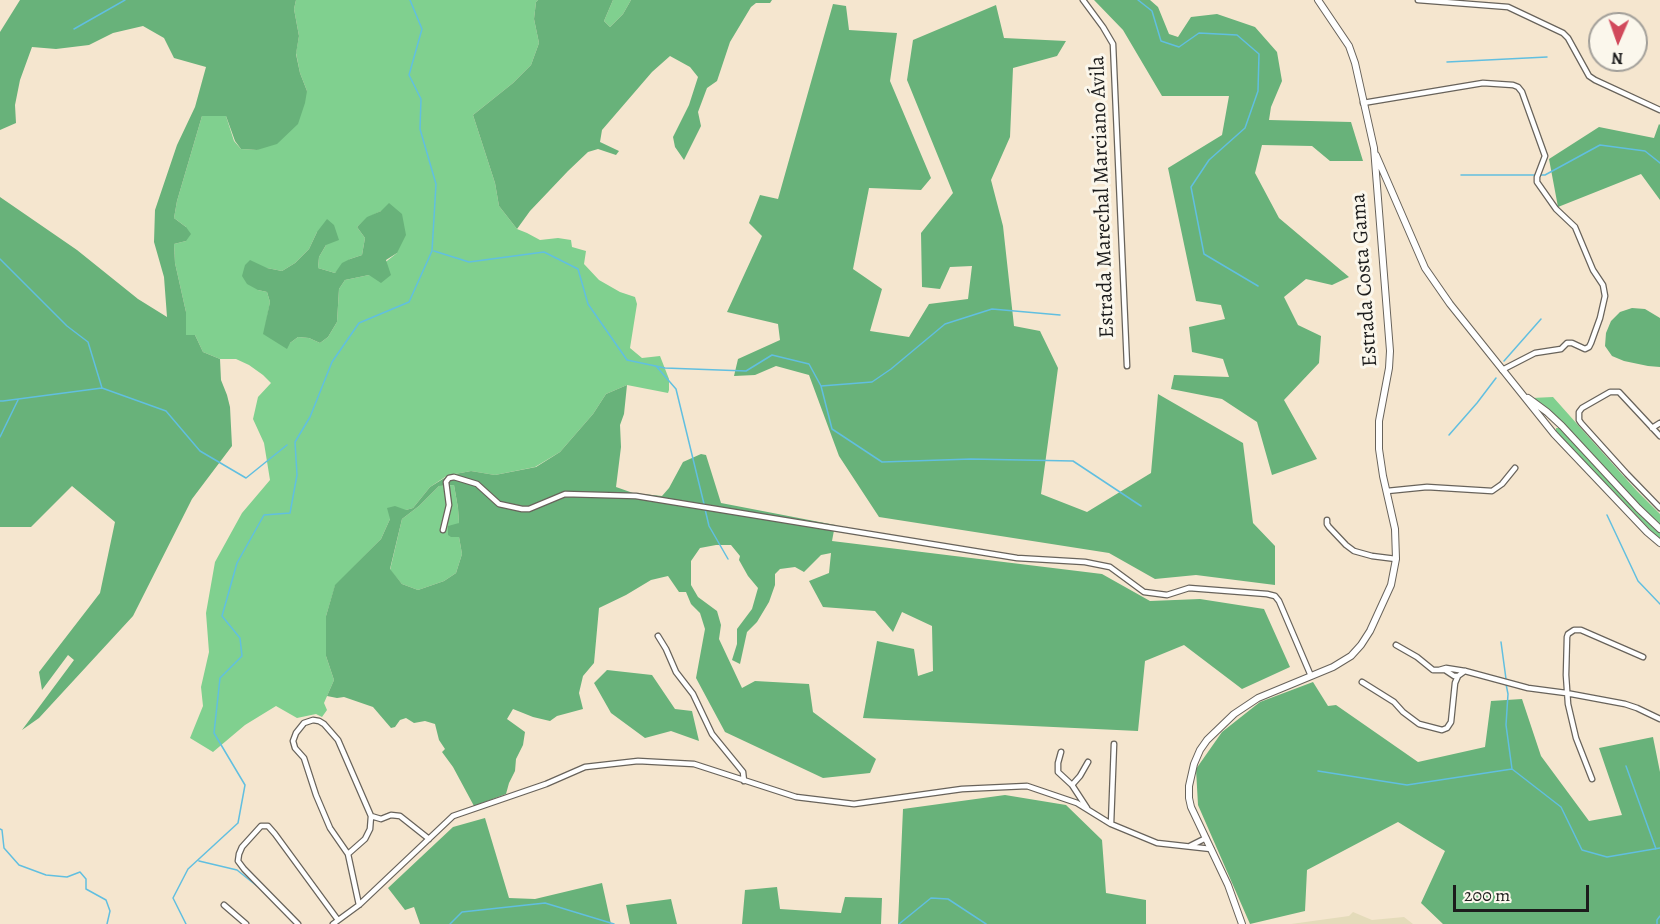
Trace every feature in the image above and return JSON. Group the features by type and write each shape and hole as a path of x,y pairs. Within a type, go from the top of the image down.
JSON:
{"main road":[{"name":"Estrada Costa Gama","path":"1242,924 1228,885 1188,798 1191,775 1200,750 1217,729 1258,698 1333,667 1351,656 1370,631 1391,585 1396,559 1395,529 1380,463 1378,434 1390,351 1374,148 1349,46 1318,0"},
{"path":"1374,148 1425,268 1450,304 1561,442 1660,543"},
{"path":"1376,189 1390,189"},
{"path":"1516,388 1553,418 1660,529"}],"street":[{"name":"Estrada Marechal Marciano Ávila","path":"1083,0 1113,44 1127,366"},
{"path":"1418,0 1508,7 1563,33 1590,76 1595,80 1660,110"},
{"path":"1363,102 1483,83 1513,85 1522,92 1545,156 1537,182 1556,209 1575,227 1593,270 1604,285 1605,296 1600,318 1589,347 1585,349 1567,344 1561,348 1535,353 1502,370"},
{"path":"1660,436 1622,394 1615,392 1610,392 1582,408 1578,416 1581,423 1660,508"},
{"path":"1652,428 1660,423"},
{"path":"1387,490 1427,487 1492,491 1502,484 1515,468"},
{"path":"443,530 449,505 446,482 449,478 454,477 477,484 499,504 522,509 529,509 565,494 636,496 1017,558 1085,562 1109,567 1144,592 1167,595 1190,588 1267,594 1275,597 1279,601 1311,676"},
{"path":"1327,520 1329,527 1354,551 1396,559"},
{"path":"1592,779 1576,738 1566,693 1565,658 1568,634 1574,630 1581,630 1643,657"},
{"path":"657,636 666,649 676,672 693,694 712,734 743,772 744,781"},
{"path":"1396,645 1433,669 1448,671 1458,676"},
{"path":"1439,670 1446,668 1465,671 1528,688 1625,704 1660,719"},
{"path":"1362,682 1394,702 1419,724 1442,730 1448,728 1451,722 1455,686 1458,676 1465,671"},
{"path":"348,854 365,839 370,829 371,816 338,740 324,724 313,720 304,723 293,741 295,748 304,758 330,828 348,854 359,905"},
{"path":"1111,824 1114,744"},
{"path":"1061,752 1058,771 1080,795 1088,810"},
{"path":"298,924 238,861 242,847 261,826 268,826 275,834 335,922 359,905 453,816 546,784 585,767 638,761 694,764 796,797 854,804 962,789 1027,786 1077,803 1111,824 1157,843 1211,849"},
{"path":"1072,785 1088,762"},
{"path":"371,816 381,819 391,815 400,816 429,838"},
{"path":"1190,846 1206,838"},
{"path":"224,904 246,924"}],"shaded area":[{"path":"1353,912 1372,920 1404,917 1413,924 1291,924 1349,916"}],"green space":[{"path":"20,0 296,0 294,9 299,36 296,54 307,91 298,124 277,144 257,150 241,149 235,141 226,116 202,116 174,218 191,234 186,241 174,244 175,263 186,312 186,335 195,335 203,352 220,359 221,380 230,407 232,446 192,499 133,616 39,718 22,730 74,660 68,655 42,690 39,672 100,593 115,522 72,486 31,527 0,527 0,197 77,250 138,299 167,317 164,277 154,242 155,210 177,145 195,107 206,67 174,58 164,38 143,26 113,33 89,45 56,49 32,47 20,80 15,105 16,123 0,130 0,32"},
{"path":"296,0 538,0 534,19 539,43 531,65 513,83 473,115 495,183 499,206 517,229 540,240 558,238 571,240 572,247 586,251 584,264 599,280 620,292 635,297 637,304 630,348 642,358 660,356 669,379 669,390 668,393 627,385 606,394 593,414 560,452 535,467 495,475 471,471 455,474 445,477 430,487 413,508 390,519 381,539 335,586 326,616 326,656 334,680 324,703 327,710 322,717 316,714 297,718 276,706 245,725 213,752 190,738 203,706 201,687 209,652 206,613 215,562 242,513 270,480 264,443 253,419 258,397 271,383 249,365 236,359 220,359 203,352 195,335 186,335 186,312 175,263 174,244 186,241 186,227 174,218 202,116 226,116 234,141 241,149 257,150 307,91 296,53 299,36 294,9","holes":["381,211 397,253 369,275 345,280 339,289 337,322 328,337 320,343 309,338 298,337 290,343 264,334 270,302 267,292 258,290 267,268 282,271 295,263 309,249 317,232 326,245 319,257 318,268 335,273 350,259 362,255 365,238 357,227 367,218"]},
{"path":"538,0 613,0 604,21 610,27 623,14 631,0 772,0 770,3 756,3 751,7 730,42 717,81 707,88 698,112 701,126 684,160 675,147 673,137 689,105 698,77 690,67 670,56 652,72 602,130 600,142 619,151 616,155 598,149 588,152 530,211 517,229 499,206 495,183 473,115 513,83 531,65 539,43 534,19"},
{"path":"613,0 631,0 623,14 610,27 604,21"},
{"path":"1094,0 1150,0 1158,7 1169,34 1178,37 1191,17 1217,14 1255,27 1277,52 1282,81 1271,107 1269,120 1351,122 1363,161 1330,161 1312,146 1262,145 1255,173 1279,218 1349,277 1332,285 1306,279 1284,297 1298,325 1321,336 1319,363 1284,400 1317,459 1272,475 1257,422 1222,399 1171,389 1174,375 1229,377 1223,359 1192,352 1189,327 1225,319 1221,305 1196,301 1168,168 1222,135 1229,96 1162,96 1123,30"},
{"path":"833,4 846,6 849,30 897,33 890,81 931,178 921,190 869,188 853,269 882,289 870,331 909,337 929,304 968,299 972,266 950,267 940,289 922,287 921,233 953,193 907,80 913,40 996,5 1004,38 1066,41 1057,56 1013,68 1010,137 991,180 1003,226 1014,326 1040,331 1058,368 1041,494 1087,512 1151,473 1158,394 1243,443 1253,523 1275,546 1275,585 1196,575 1155,579 1109,553 879,517 839,456 809,375 776,366 755,375 734,376 738,359 780,340 778,324 727,312 762,236 749,223 760,195 778,199"},
{"path":"1659,124 1660,200 1641,174 1558,207 1549,159 1599,127 1654,138"},
{"path":"389,203 402,214 406,235 397,253 386,260 391,275 381,283 369,275 345,280 339,289 337,322 328,337 320,343 309,338 298,337 290,343 287,349 263,334 270,302 267,292 247,284 242,276 245,265 250,260 267,268 282,271 295,263 309,249 317,232 327,219 334,225 339,240 326,245 319,257 318,268 335,273 342,263 362,255 365,238 357,227 367,217 381,211"},
{"path":"1632,308 1645,309 1660,318 1660,367 1624,361 1612,356 1605,346 1606,333 1611,321 1620,312"},
{"path":"627,385 624,414 620,425 621,447 616,487 633,493 662,496 683,462 701,454 706,455 721,503 835,525 832,541 1102,574 1150,601 1200,599 1264,609 1290,667 1242,689 1184,645 1145,661 1138,731 863,718 877,641 914,649 918,676 933,671 932,626 902,612 893,632 875,611 823,607 809,581 829,573 831,553 821,555 804,572 795,567 780,569 775,574 775,585 769,602 757,622 747,632 740,664 732,660 737,644 737,629 752,609 758,588 748,576 739,560 740,556 731,545 716,545 700,548 691,561 691,585 698,597 717,611 721,625 719,639 742,688 755,681 809,684 813,712 876,759 870,773 823,778 725,732 696,678 705,629 700,613 691,604 686,592 679,592 668,576 651,580 599,608 594,663 583,676 579,693 583,709 557,716 550,721 513,709 507,719 525,732 523,745 516,759 515,771 506,794 474,806 453,767 442,752 445,749 439,740 435,724 425,721 414,723 406,718 391,728 373,707 344,697 327,696 334,680 326,656 326,616 335,585 381,539 390,519 387,508 395,506 406,510 413,508 430,487 455,474 471,471 495,475 536,467 560,452 593,414 606,394","holes":["454,485 459,523 448,526 448,535 459,537 462,554 456,573 444,581 418,590 402,584 390,569 402,519 439,486"]},
{"path":"1553,397 1660,514 1660,526 1532,398"},
{"path":"1556,428 1560,428 1660,532 1660,540 1556,432"},
{"path":"454,485 459,523 451,537 459,537 462,554 456,573 444,581 418,590 402,584 390,570 402,519 439,486"},
{"path":"607,670 652,675 675,709 692,711 699,741 671,731 645,738 611,713 594,683"},
{"path":"1313,682 1328,706 1336,705 1418,762 1485,747 1491,701 1522,699 1541,756 1589,821 1622,815 1599,748 1653,737 1660,772 1660,924 1443,924 1421,903 1445,851 1398,822 1307,870 1305,911 1250,924 1198,805 1196,769 1222,732 1260,702"},
{"path":"1005,795 1066,805 1102,840 1106,893 1146,900 1146,924 898,924 903,809"},
{"path":"485,818 509,898 535,899 602,883 611,924 420,924 414,907 405,910 388,888 453,827"},
{"path":"777,887 780,909 841,913 845,897 882,898 881,924 742,924 745,890"},
{"path":"671,899 677,924 630,924 626,905"}],"waterway":[{"path":"74,29 125,0"},
{"path":"186,924 173,898 188,869 238,823 245,785 214,733 220,678 242,656 240,638 222,616 237,563 264,515 290,513 297,475 295,442 310,417 332,362 359,323 409,302 432,251 436,184 420,129 421,99 409,75 422,29 410,0"},
{"path":"1138,0 1152,11 1161,41 1179,47 1199,33 1237,35 1259,54 1258,91 1245,128 1209,160 1191,187 1204,254 1258,286"},
{"path":"1447,62 1547,57"},
{"path":"1461,175 1545,175 1600,145 1645,151 1660,163"},
{"path":"434,251 469,262 544,252 578,269 588,304 627,360 665,368 746,371 772,355 809,364 821,386 832,429 882,462 971,459 1073,461 1141,506"},
{"path":"0,259 67,326 88,342 102,388"},
{"path":"821,386 872,382 945,324 992,309 1060,315"},
{"path":"1504,361 1541,319"},
{"path":"656,366 676,389 704,504"},
{"path":"1449,435 1496,378"},
{"path":"0,401 102,388 166,411 200,451 246,478 287,445"},
{"path":"0,437 18,400"},
{"path":"705,509 709,526 728,559"},
{"path":"1607,515 1638,581 1660,604"},
{"path":"1501,642 1506,679"},
{"path":"1506,684 1508,694 1506,725 1512,769"},
{"path":"1626,766 1656,849"},
{"path":"1318,771 1407,785 1512,769 1561,807 1582,850 1607,857 1660,848"},
{"path":"0,829 4,848 19,865 46,875 67,877 80,872 86,879 86,889 106,900 110,911 107,924"},
{"path":"199,861 237,870 257,886"},
{"path":"899,924 931,898 948,899 986,924"},
{"path":"450,924 462,912 545,903 614,924"},
{"path":"282,905 292,914"},
{"path":"1657,924 1660,916"}]}
